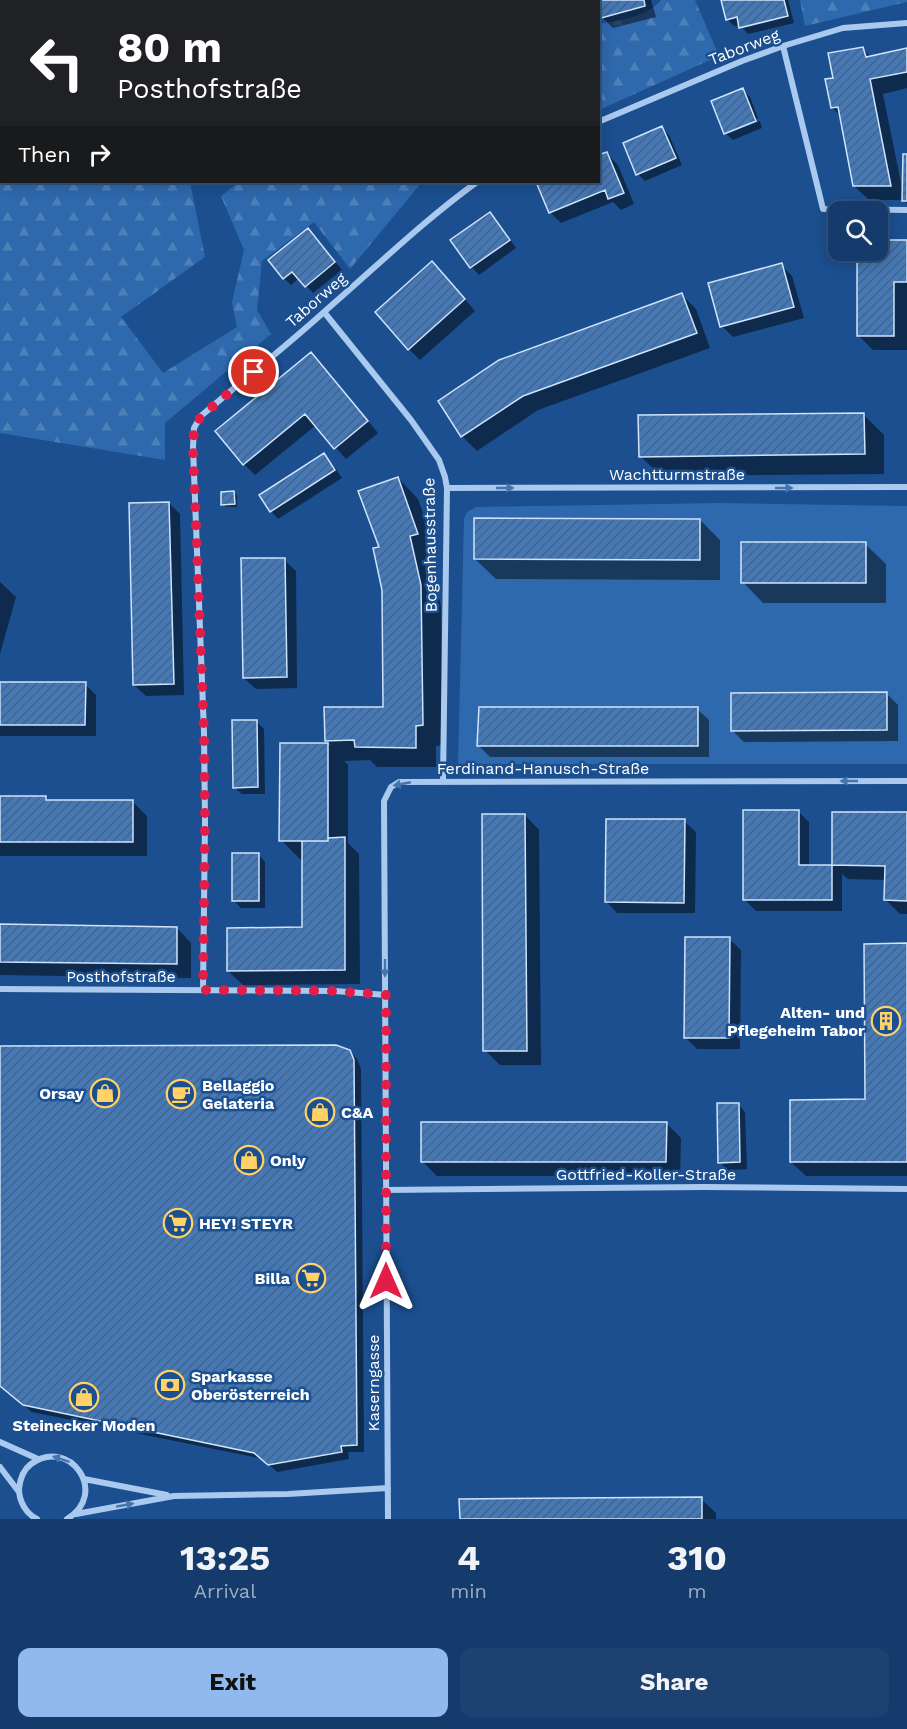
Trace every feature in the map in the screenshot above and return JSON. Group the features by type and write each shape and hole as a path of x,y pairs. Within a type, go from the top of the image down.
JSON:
{"street":[{"name":"Taborweg","path":"600,121 742,60 783,46 843,28 907,23"},
{"path":"783,46 823,209 907,210"},
{"name":"Taborweg","path":"203,990 204,733 194,428 201,416 449,202 476,183"},
{"name":"Bogenhausstraße","path":"324,312 411,420 439,460 445,477 447,488 443,782"},
{"name":"Wachtturmstraße","path":"447,488 907,487"},
{"name":"Ferdinand-Hanusch-Straße","path":"386,995 384,801 390,787 399,782 907,781"},
{"name":"Posthofstraße","path":"0,989 335,991 386,995"},
{"name":"Kaserngasse","path":"386,995 388,1519"},
{"name":"Gottfried-Koller-Straße","path":"385,1190 704,1187 907,1189"},
{"path":"0,1442 38,1459"},
{"path":"19,1492 21,1479 27,1467 38,1459 55,1456 68,1460 79,1469 86,1491 83,1504 76,1514"},
{"path":"0,1467 19,1492 23,1506 37,1519"},
{"path":"84,1479 174,1496"},
{"path":"67,1519 76,1514 174,1496 277,1494 388,1488"}],"green space":[{"path":"661,0 695,0 719,56 600,110 600,24 641,14"},
{"path":"800,0 907,0 907,2 805,26"},
{"path":"0,183 190,183 205,257 121,317 163,373 237,327 232,302 244,250 221,196 238,183 421,183 350,269 314,222 262,261 257,310 271,334 165,423 165,460 0,433"},
{"path":"719,503 907,506 907,764 458,764 464,519 467,512 476,507"}],"building":[{"path":"600,0 644,0 645,6 601,18"},
{"path":"721,0 784,0 788,16 739,28 737,17 726,20"},
{"path":"863,47 866,57 907,48 907,72 870,79 891,186 853,186 838,107 831,108 825,79 833,78 828,53"},
{"path":"743,88 756,121 724,134 711,101"},
{"path":"662,126 676,158 636,175 623,143"},
{"path":"607,152 624,193 608,199 605,190 549,213 536,183 600,183 600,154"},
{"path":"903,154 907,154 907,201 902,201"},
{"path":"490,212 510,240 470,268 450,240"},
{"path":"308,228 335,262 305,287 292,272 283,279 268,260"},
{"path":"888,240 907,240 907,282 894,282 894,336 857,336 857,261 888,261"},
{"path":"432,261 465,299 408,350 375,312"},
{"path":"782,263 794,307 720,327 708,283"},
{"path":"682,293 697,333 523,396 461,437 438,401 499,360"},
{"path":"311,352 368,421 334,449 305,414 243,465 215,431"},
{"path":"864,413 865,454 639,457 638,415"},
{"path":"324,453 335,470 270,512 259,495"},
{"path":"398,477 418,534 410,536 421,585 423,725 416,726 416,748 355,747 354,740 325,741 324,707 383,707 382,590 373,548 379,547 358,491"},
{"path":"234,491 235,504 221,505 221,492"},
{"path":"169,502 174,684 133,685 129,503"},
{"path":"474,518 700,519 700,560 474,559"},
{"path":"741,542 866,542 866,583 741,583"},
{"path":"241,558 285,558 287,677 243,678"},
{"path":"0,682 86,682 85,725 0,725"},
{"path":"887,692 887,730 731,731 731,693"},
{"path":"479,707 698,707 698,746 477,746"},
{"path":"232,720 257,720 258,787 233,788"},
{"path":"280,743 328,743 328,841 279,841"},
{"path":"0,796 46,796 46,800 133,800 133,842 0,842"},
{"path":"743,810 799,810 799,865 832,865 832,900 743,900"},
{"path":"832,812 907,812 907,901 884,900 885,866 832,865"},
{"path":"482,814 525,814 527,1051 483,1051"},
{"path":"606,819 685,819 684,903 605,902"},
{"path":"345,837 345,970 227,971 227,928 302,927 302,841 328,841 328,838"},
{"path":"232,853 259,853 259,901 232,901"},
{"path":"0,924 177,927 177,964 0,962"},
{"path":"685,937 730,937 729,1038 684,1038"},
{"name":"Alten- und Pflegeheim Tabor","path":"907,943 907,1162 790,1162 790,1100 865,1099 864,944"},
{"name":"HEY! STEYR","path":"336,1045 350,1050 354,1060 357,1445 341,1446 342,1452 268,1465 254,1453 23,1405 0,1386 0,1046"},
{"path":"717,1103 739,1103 740,1162 718,1163"},
{"path":"421,1122 667,1122 666,1162 421,1162"},
{"path":"702,1497 702,1519 460,1519 459,1499"}],"place":[{"name":"Alten- und Pflegeheim Tabor","path":"886,1021"},
{"name":"Orsay","path":"105,1093"},
{"name":"Bellaggio Gelateria","path":"181,1094"},
{"name":"C&A","path":"320,1112"},
{"name":"Only","path":"249,1160"},
{"name":"HEY! STEYR","path":"178,1223"},
{"name":"Billa","path":"311,1278"},
{"name":"Sparkasse Oberösterreich","path":"170,1385"},
{"name":"Steinecker Moden","path":"84,1397"}],"route":[{"path":"254,372 201,416 194,428 204,733 203,990 335,991 386,995 386,1281"}]}
